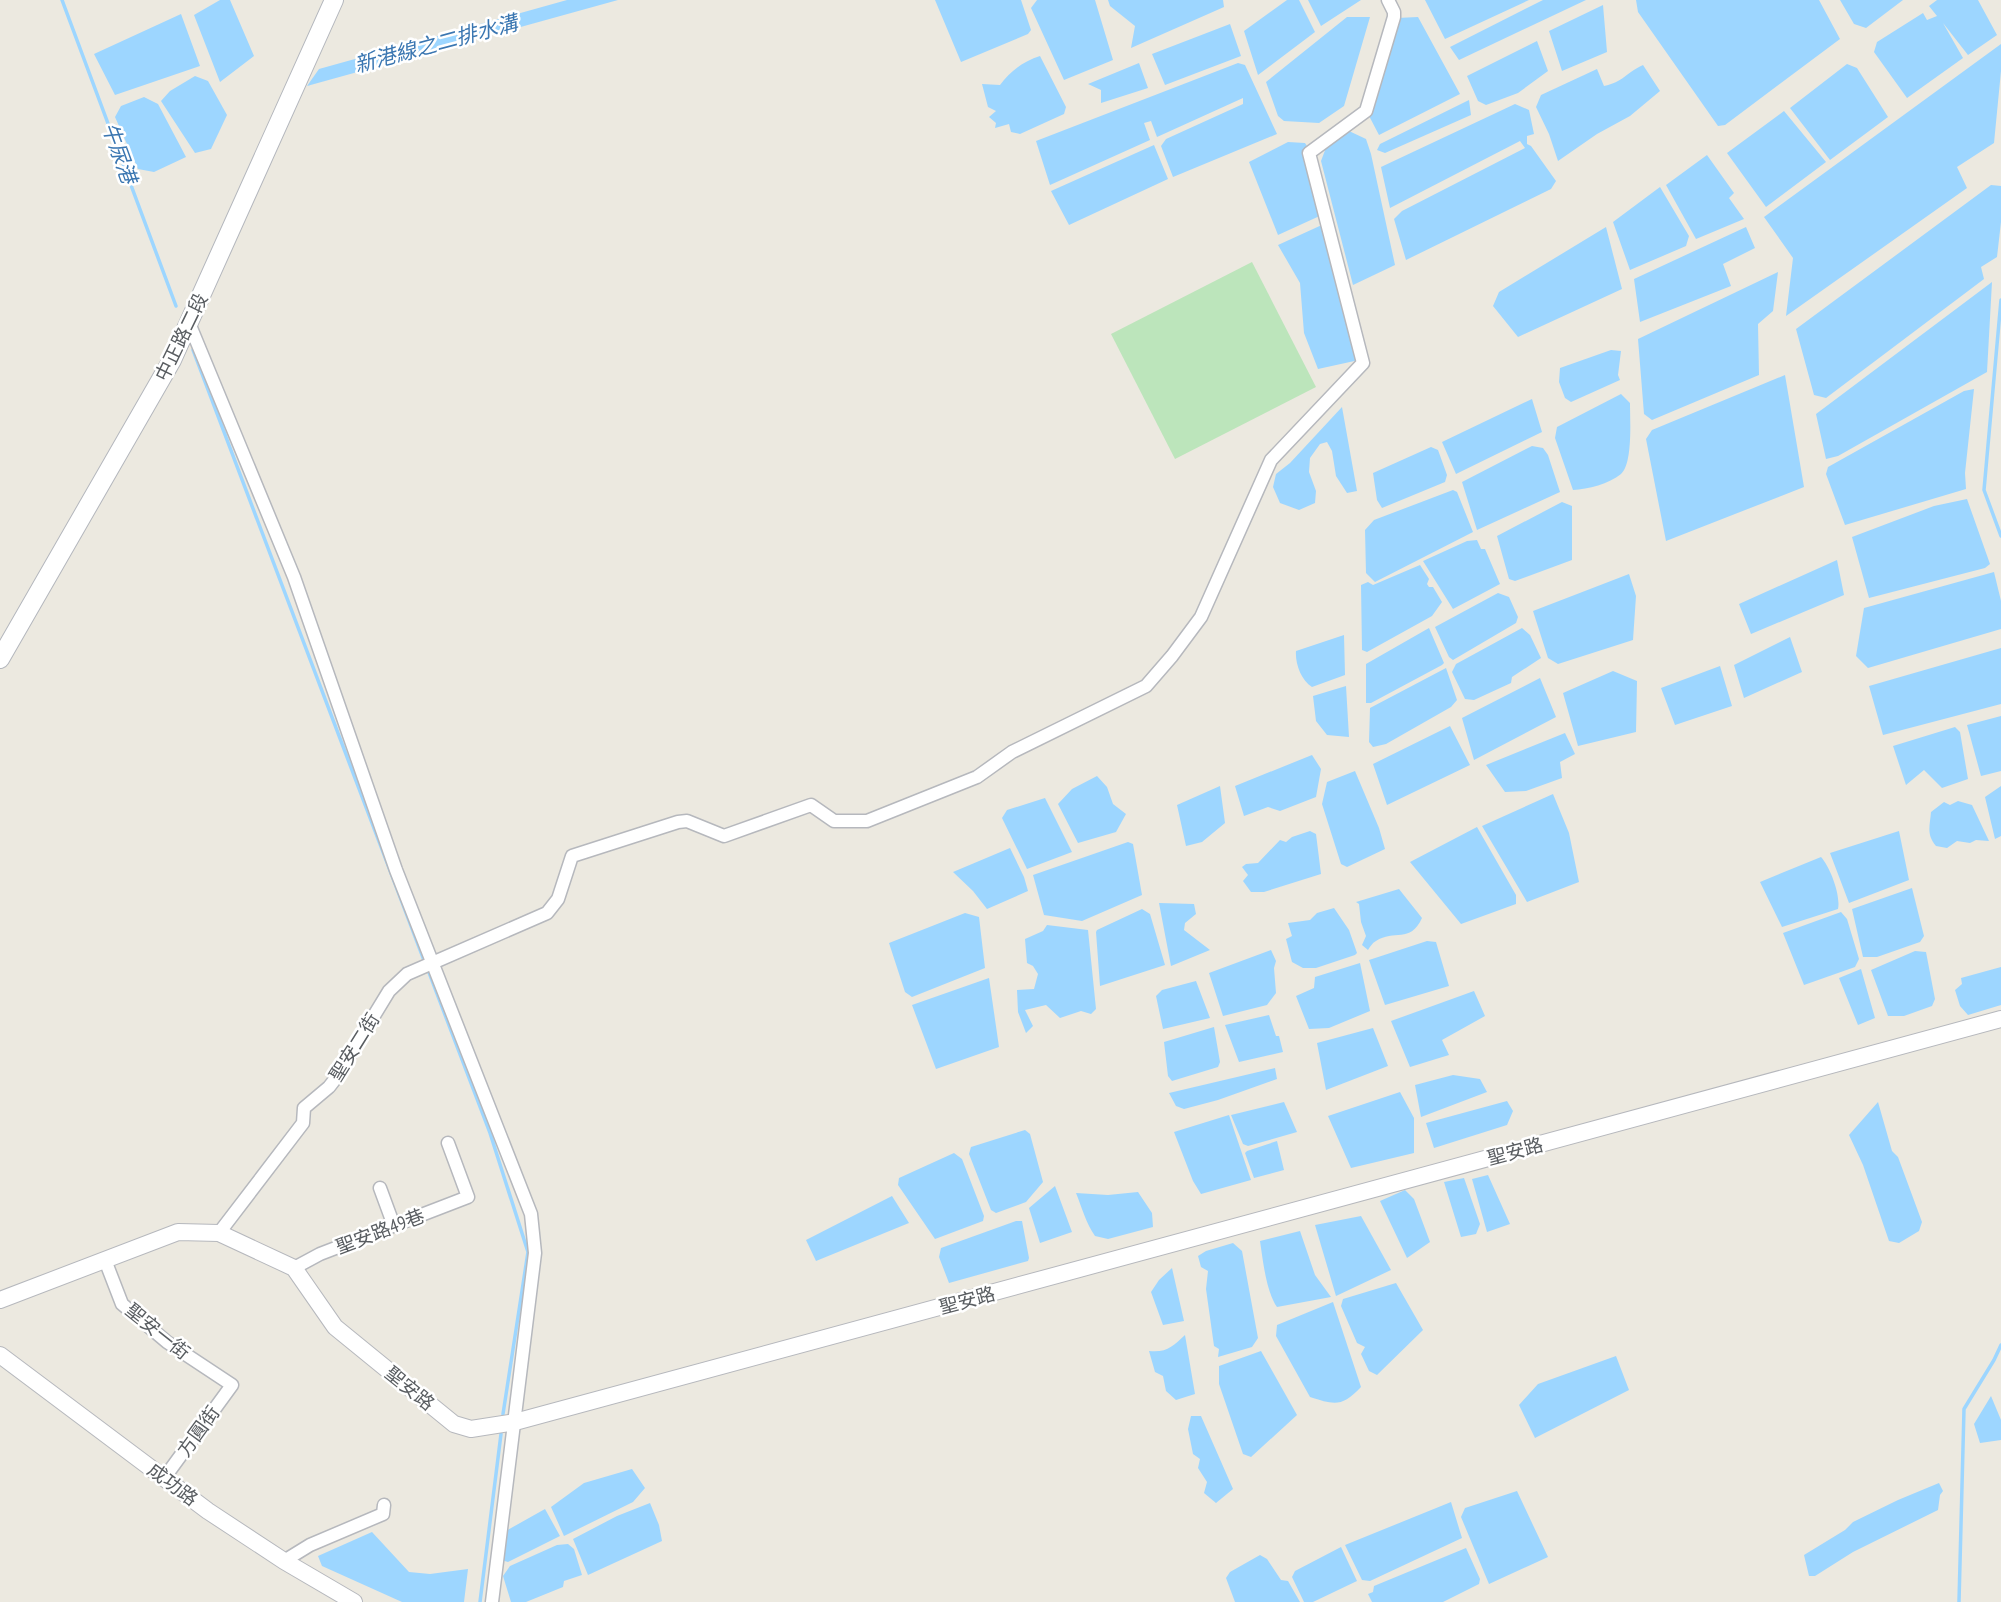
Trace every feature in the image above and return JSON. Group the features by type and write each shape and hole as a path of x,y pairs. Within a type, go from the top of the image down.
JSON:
{"main road":[{"name":"中正路二段","path":"0,659 172,360 334,0"}],"street":[{"name":"聖安二街","path":"219,1233 303,1124 304,1108 329,1087 388,991 407,974 547,913 558,899 572,856 678,822 687,821 724,836 811,805 834,821 867,821 977,777 1012,752 1146,686 1201,617 1271,460 1363,363 1309,153 1366,111 1394,17 1388,0"},
{"path":"189,323 294,577 429,965 531,1214 535,1253 492,1602"},
{"name":"聖安路","path":"0,1300 178,1232 219,1233 293,1268 335,1327 454,1424 471,1429 514,1422 2001,1019"},
{"name":"聖安路49巷","path":"293,1268 320,1254 468,1197 448,1143"},
{"path":"380,1188 394,1226"},
{"name":"聖安一街","path":"105,1260 122,1304 167,1342 232,1385"},
{"name":"成功路","path":"0,1355 208,1511 284,1561 354,1602"},
{"name":"方圓街","path":"164,1477 232,1385"},
{"path":"284,1561 310,1545 383,1514 384,1505"}],"green space":[{"path":"1252,262 1316,387 1175,459 1111,334"}],"water":[{"path":"220,0 230,0 254,56 220,82 194,15"},
{"name":"新港線之二排水溝","path":"567,0 618,0 307,86 319,69"},
{"path":"935,0 1021,0 1031,30 1028,34 961,62"},
{"path":"1037,0 1095,0 1113,60 1064,80 1031,8"},
{"path":"1108,0 1223,0 1224,7 1131,48 1135,26 1110,6"},
{"path":"1287,0 1299,0 1315,32 1258,75 1244,31"},
{"path":"1308,0 1361,0 1321,26"},
{"path":"1425,0 1529,0 1445,39"},
{"path":"1543,0 1586,0 1459,60 1450,47"},
{"path":"1636,0 1819,0 1840,39 1725,125 1718,126 1638,12"},
{"path":"1840,0 1903,0 1866,28 1854,24"},
{"path":"1937,0 1978,0 1997,35 1968,55 1943,23 1963,58 1907,98 1874,52 1877,42 1923,13 1927,20 1937,16 1929,6"},
{"path":"1603,5 1607,52 1562,71 1549,31"},
{"path":"181,14 200,66 115,95 94,54"},
{"path":"1347,17 1370,17 1344,106 1319,123 1284,121 1278,116 1266,82"},
{"path":"1418,17 1460,94 1379,135 1367,112 1397,18"},
{"path":"1230,24 1241,56 1165,85 1152,54"},
{"path":"1537,41 1548,71 1518,93 1486,105 1478,101 1467,76"},
{"path":"2001,44 1994,143 1957,167 1967,188 1786,316 1793,258 1764,217"},
{"path":"1040,56 1066,107 1064,114 1020,134 1011,132 1009,124 995,128 996,123 989,117 996,111 988,107 982,84 1000,85 1018,67"},
{"path":"1139,63 1148,88 1101,103 1101,90 1088,84"},
{"path":"1238,63 1245,65 1277,134 1173,177 1161,146 1166,139 1243,104 1243,98 1157,137 1151,121 1144,123 1150,140 1050,185 1036,141"},
{"path":"1847,64 1857,68 1888,117 1830,160 1790,108"},
{"path":"1643,65 1660,91 1630,116 1597,134 1558,161 1536,107 1541,95 1597,69 1604,86 1620,80"},
{"path":"195,76 208,81 227,115 211,149 195,153 161,101 170,91"},
{"path":"144,97 158,104 186,157 154,172 138,169 115,117 121,106"},
{"path":"1469,100 1471,115 1385,153 1377,150 1380,144"},
{"path":"1515,104 1529,110 1534,134 1527,136 1527,144 1556,181 1551,189 1406,260 1394,219 1402,211 1525,148 1520,141 1390,208 1381,167"},
{"path":"1784,111 1826,162 1766,207 1727,153"},
{"path":"1349,131 1366,139 1395,265 1353,285 1321,161 1327,145"},
{"path":"1288,142 1305,143 1310,151 1324,214 1278,235 1249,162"},
{"path":"1154,145 1168,179 1069,225 1051,191"},
{"path":"1707,155 1734,193 1729,198 1744,219 1696,239 1666,185"},
{"path":"1991,185 2001,186 2001,222 1997,257 1981,267 1984,279 1826,398 1814,395 1796,329"},
{"path":"1660,187 1689,236 1686,246 1630,270 1613,222"},
{"path":"1324,224 1359,360 1318,369 1304,333 1300,283 1278,245"},
{"path":"1606,227 1622,289 1518,337 1493,306 1499,292"},
{"path":"1746,227 1755,248 1723,264 1731,286 1640,322 1634,279"},
{"path":"1778,272 1773,311 1758,324 1759,375 1652,420 1644,414 1638,339"},
{"path":"1992,282 1987,372 1838,456 1826,459 1816,414"},
{"path":"1611,350 1621,351 1618,375 1620,380 1571,402 1565,398 1559,382 1560,368"},
{"path":"1785,375 1804,487 1666,541 1646,439 1652,430"},
{"path":"1974,389 1965,473 1966,489 1845,525 1826,474 1828,467 1964,391"},
{"path":"1621,394 1630,403 1630,441 1625,469 1616,478 1604,483 1573,490 1555,438 1557,427"},
{"path":"1532,399 1542,432 1456,474 1442,442"},
{"path":"1342,407 1357,491 1347,493 1336,476 1332,451 1327,442 1320,444 1310,458 1309,472 1316,491 1315,503 1299,510 1280,503 1273,487 1276,474 1290,463"},
{"path":"1532,446 1543,448 1548,455 1560,492 1477,530 1462,482"},
{"path":"1431,447 1438,450 1447,475 1445,482 1382,508 1377,500 1373,473"},
{"path":"1453,490 1457,492 1473,532 1375,582 1366,573 1365,530 1374,520"},
{"path":"1967,499 1990,564 1985,568 1869,598 1852,537 1934,506"},
{"path":"1562,502 1572,506 1572,560 1515,581 1509,579 1497,536"},
{"path":"1477,540 1481,549 1485,549 1500,584 1453,609 1423,561 1467,541"},
{"path":"1837,560 1844,595 1751,634 1739,604"},
{"path":"1420,565 1429,579 1427,584 1433,587 1442,602 1432,616 1367,652 1362,650 1361,585 1368,582 1373,585"},
{"path":"1994,572 2001,601 2001,629 1868,668 1856,656 1864,608"},
{"path":"1629,574 1636,596 1633,640 1558,664 1548,658 1533,611"},
{"path":"1498,593 1509,597 1518,617 1516,623 1453,660 1435,627"},
{"path":"1429,628 1444,663 1371,703 1366,703 1366,664"},
{"path":"1522,628 1530,635 1541,658 1512,677 1511,683 1474,700 1465,699 1452,672 1456,664"},
{"path":"1344,635 1345,675 1312,687 1300,671 1296,651"},
{"path":"1790,637 1802,672 1744,698 1734,665"},
{"path":"2001,648 2001,704 1883,735 1869,686"},
{"path":"1720,666 1732,706 1675,725 1661,688"},
{"path":"1446,668 1457,700 1451,707 1386,744 1373,747 1369,742 1370,708"},
{"path":"1613,671 1637,681 1636,732 1578,746 1563,693"},
{"path":"1540,678 1556,717 1474,760 1462,718"},
{"path":"1346,686 1349,737 1327,735 1316,721 1313,696"},
{"path":"2001,716 2001,771 1981,776 1967,725"},
{"path":"1450,726 1470,765 1387,805 1373,764"},
{"path":"1955,727 1960,732 1968,779 1942,788 1924,770 1906,785 1893,746"},
{"path":"1565,733 1575,754 1560,762 1562,778 1526,791 1505,792 1486,765"},
{"path":"1312,755 1321,769 1316,797 1280,811 1268,807 1244,816 1235,786"},
{"path":"1355,771 1385,849 1347,867 1341,864 1322,804 1327,782"},
{"path":"1097,776 1107,787 1113,804 1126,814 1116,832 1078,843 1058,804 1072,789"},
{"path":"1220,786 1225,823 1202,842 1186,846 1177,805"},
{"path":"2001,786 2001,836 1995,839 1985,797"},
{"path":"1553,794 1569,833 1579,882 1527,902 1482,826"},
{"path":"1045,798 1072,852 1027,869 1002,818 1007,810"},
{"path":"1958,801 1972,805 1989,841 1957,841 1947,848 1936,846 1930,834 1931,812 1944,802 1950,805"},
{"path":"1477,827 1516,895 1516,904 1461,924 1410,862"},
{"path":"1310,831 1316,834 1321,874 1264,892 1251,892 1243,881 1248,875 1242,867 1258,863 1280,840 1286,842"},
{"path":"1899,831 1909,880 1849,903 1830,853"},
{"path":"1128,842 1133,844 1142,895 1082,921 1044,915 1033,875"},
{"path":"1010,848 1028,891 987,909 953,872"},
{"path":"1821,857 1834,882 1838,909 1782,927 1760,882"},
{"path":"1912,888 1924,936 1920,942 1877,957 1863,957 1852,909"},
{"path":"1399,889 1422,918 1407,934 1383,938 1373,943 1368,950 1362,945 1366,936 1359,904 1356,902"},
{"path":"1159,903 1194,904 1196,914 1185,923 1184,930 1210,950 1171,966"},
{"path":"1334,908 1349,930 1357,953 1316,968 1303,968 1292,962 1286,939 1292,936 1288,923 1310,920 1317,913"},
{"path":"1142,909 1150,914 1165,965 1100,986 1097,930"},
{"path":"1841,912 1847,919 1859,959 1855,967 1804,985 1783,933"},
{"path":"965,913 979,917 985,968 912,997 905,992 889,943"},
{"path":"1047,925 1088,930 1096,1009 1091,1014 1081,1011 1060,1018 1046,1005 1025,1010 1033,1026 1026,1033 1018,1012 1017,990 1034,989 1038,974 1033,966 1027,963 1025,939 1043,931"},
{"path":"1427,941 1436,942 1449,986 1385,1005 1369,960"},
{"path":"1271,950 1276,961 1276,993 1267,1005 1223,1016 1209,973"},
{"path":"1915,951 1926,952 1935,999 1932,1006 1904,1016 1888,1016 1871,970"},
{"path":"1360,963 1370,1011 1329,1028 1309,1029 1296,996 1314,988 1315,977"},
{"path":"2001,967 2001,1005 1968,1015 1960,1006 1955,990 1962,984 1961,978"},
{"path":"1861,969 1875,1018 1858,1025 1839,978"},
{"path":"989,978 999,1047 936,1069 912,1005"},
{"path":"1196,981 1210,1018 1163,1029 1156,996 1162,990"},
{"path":"1474,991 1485,1016 1442,1040 1449,1055 1410,1067 1391,1021"},
{"path":"1269,1015 1283,1052 1239,1062 1225,1025"},
{"path":"1214,1027 1220,1062 1218,1067 1172,1081 1168,1076 1164,1042"},
{"path":"1373,1028 1388,1066 1326,1090 1317,1043"},
{"path":"1275,1068 1277,1079 1184,1109 1176,1106 1169,1093"},
{"path":"1453,1075 1480,1079 1487,1092 1421,1117 1415,1085"},
{"path":"1400,1092 1414,1118 1414,1153 1351,1168 1328,1116"},
{"path":"1507,1101 1513,1111 1507,1125 1434,1148 1426,1123"},
{"path":"1284,1102 1297,1132 1248,1146 1243,1144 1231,1115"},
{"path":"1878,1102 1892,1151 1898,1157 1922,1222 1919,1231 1899,1243 1889,1241 1863,1165 1849,1135"},
{"path":"1229,1115 1251,1180 1201,1194 1193,1181 1174,1132"},
{"path":"1025,1130 1030,1134 1043,1182 1026,1202 996,1213 991,1210 969,1154 971,1147"},
{"path":"1277,1141 1284,1170 1254,1178 1245,1153"},
{"path":"954,1153 962,1159 984,1216 983,1221 935,1239 898,1185 899,1178"},
{"path":"1488,1175 1510,1224 1487,1232 1472,1179"},
{"path":"1464,1178 1480,1224 1476,1234 1461,1237 1444,1182"},
{"path":"1055,1186 1072,1232 1040,1243 1029,1208"},
{"path":"1405,1190 1414,1199 1430,1242 1407,1258 1380,1201"},
{"path":"1138,1192 1152,1213 1153,1227 1108,1239 1095,1236 1076,1193 1108,1195"},
{"path":"892,1196 909,1223 816,1261 806,1240"},
{"path":"1361,1216 1391,1270 1336,1296 1315,1225"},
{"path":"1022,1221 1028,1261 949,1283 939,1257 941,1248"},
{"path":"1300,1231 1315,1275 1331,1297 1277,1307 1268,1284 1260,1241"},
{"path":"1233,1243 1242,1251 1258,1338 1252,1347 1218,1357 1219,1349 1214,1346 1206,1289 1208,1271 1201,1267 1198,1256"},
{"path":"1172,1268 1184,1321 1163,1325 1151,1292"},
{"path":"1396,1283 1423,1330 1377,1375 1369,1371 1361,1354 1365,1347 1357,1343 1341,1306 1343,1299"},
{"path":"1333,1302 1361,1387 1349,1398 1332,1403 1310,1397 1276,1336 1277,1325"},
{"path":"1185,1335 1195,1394 1176,1400 1166,1391 1163,1376 1155,1372 1149,1351 1165,1350"},
{"path":"1261,1351 1297,1415 1251,1457 1243,1454 1219,1384 1219,1366"},
{"path":"1616,1356 1629,1390 1535,1438 1519,1405 1538,1384"},
{"path":"1991,1396 2001,1420 2001,1440 1980,1443 1974,1424"},
{"path":"1191,1416 1201,1416 1233,1489 1216,1503 1204,1493 1207,1482 1198,1468 1200,1459 1193,1454 1188,1429"},
{"path":"632,1469 645,1488 633,1502 564,1536 551,1507 584,1483"},
{"path":"1939,1483 1943,1491 1938,1510 1853,1552 1815,1576 1809,1576 1804,1555 1845,1530 1853,1522"},
{"path":"1517,1491 1548,1557 1489,1584 1461,1517 1465,1508"},
{"path":"1451,1502 1462,1538 1370,1581 1362,1580 1345,1545"},
{"path":"650,1503 662,1541 588,1575 573,1539 617,1516"},
{"path":"545,1509 560,1536 508,1562 501,1560 504,1532"},
{"path":"372,1532 409,1572 430,1574 468,1569 464,1602 402,1602 322,1566 318,1556"},
{"path":"568,1544 574,1549 582,1575 564,1581 563,1587 526,1602 511,1602 503,1576 510,1566 557,1545"},
{"path":"1341,1547 1357,1581 1313,1602 1304,1602 1292,1577 1295,1571"},
{"path":"1466,1548 1480,1579 1479,1584 1443,1602 1372,1602 1368,1594 1373,1592 1374,1586"},
{"path":"1260,1555 1267,1559 1281,1580 1288,1581 1300,1602 1235,1602 1226,1578 1230,1572"}],"waterway":[{"name":"牛尿港","path":"62,0 176,306"},
{"path":"2001,300 1984,490 2001,536"},
{"path":"193,350 425,963"},
{"path":"428,970 490,1133 528,1252 503,1414"},
{"path":"1959,1602 1964,1409 2001,1345"},
{"path":"480,1602 501,1434"}]}
